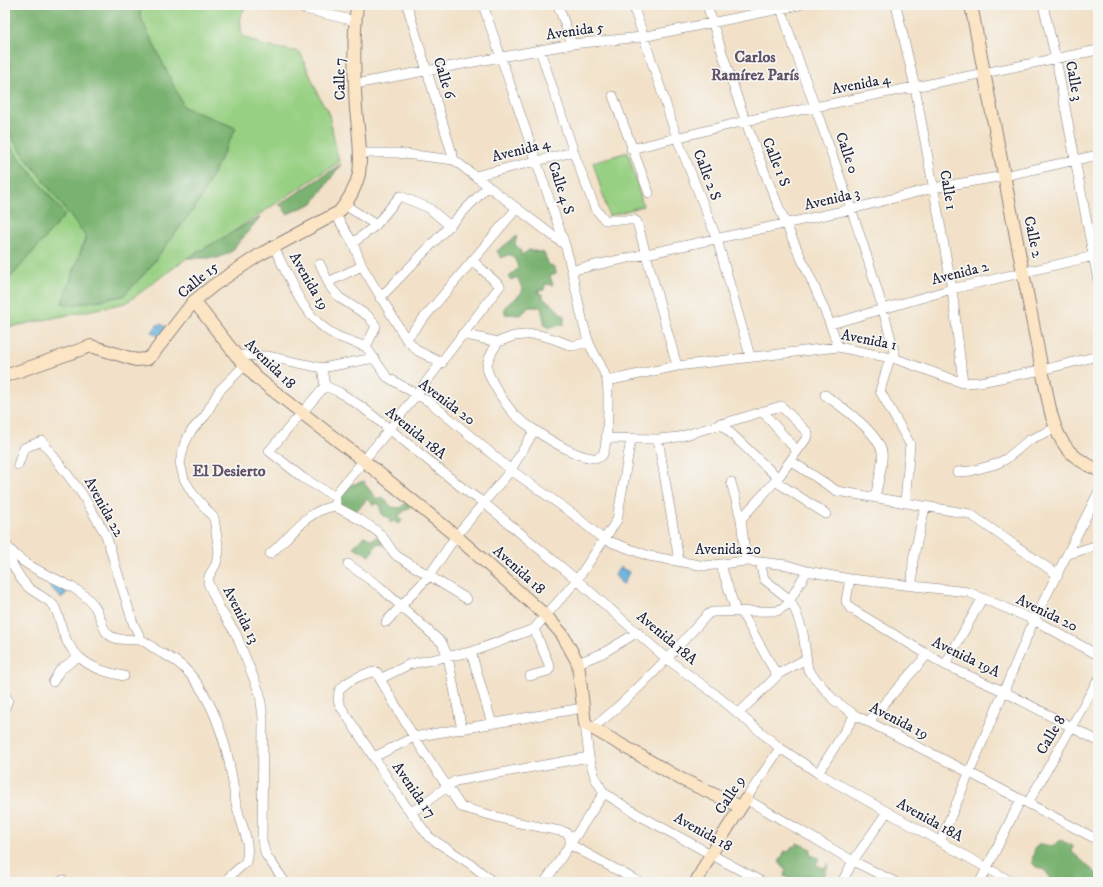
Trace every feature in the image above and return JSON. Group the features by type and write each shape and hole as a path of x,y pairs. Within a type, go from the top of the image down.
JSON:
{"main road":[{"name":"Calle 7","path":"357,5 355,21 355,84 359,153"},
{"name":"Calle 2","path":"971,5 986,73 1004,176 1024,271 1042,370 1056,428 1066,447 1086,464 1098,470"},
{"name":"Calle 15","path":"5,376 91,346 136,360 147,359 152,355 194,301 228,275 274,247 335,214 345,205 358,176 359,153"},
{"name":"Avenida 18","path":"194,301 236,355 257,378 364,461 456,536 546,616 562,634 578,663 582,708 589,726"},
{"path":"589,726 681,779 744,803"},
{"name":"Calle 9","path":"696,882 710,854 744,803"}],"street":[{"name":"Calle 6","path":"407,5 454,160"},
{"name":"Calle 4 S","path":"483,5 538,161 573,270 589,342 607,381"},
{"path":"558,5 572,44"},
{"name":"Calle 2 S","path":"633,5 642,37 677,138 716,239 750,356"},
{"name":"Calle 1 S","path":"707,5 745,121 785,224 831,324 838,347"},
{"name":"Avenida 5","path":"355,84 572,44 642,37 780,6 799,5"},
{"name":"Calle 1","path":"896,5 915,87 952,289 963,383"},
{"name":"Calle 3","path":"1043,5 1056,59 1095,255 1098,280"},
{"name":"Calle 0","path":"780,6 852,209 884,307 893,358"},
{"path":"302,8 355,21"},
{"path":"540,50 573,152 595,208 605,220 636,220 647,254 677,366"},
{"name":"Avenida 4","path":"631,149 745,121 816,108 1098,50"},
{"path":"613,96 631,149 649,193"},
{"name":"Avenida 4","path":"475,176 573,152"},
{"path":"359,153 396,153 454,160 565,245"},
{"name":"Avenida 3","path":"573,270 852,209 933,188 1004,176 1098,155"},
{"path":"380,298 488,186"},
{"path":"353,244 376,225 400,196 429,208 450,226"},
{"path":"345,205 376,225"},
{"path":"406,339 517,208"},
{"path":"335,214 353,244 362,266 380,298 406,339 418,351 442,363"},
{"name":"Avenida 19","path":"274,247 309,315 336,336 366,347"},
{"name":"Avenida 2","path":"831,324 884,307 952,289 1095,255"},
{"path":"334,496 364,461 442,363 462,334 500,286 472,260"},
{"path":"320,264 328,282 340,298 368,316 376,326 366,347"},
{"path":"328,282 362,266"},
{"path":"462,334 498,342 514,336 536,334 572,346 589,342"},
{"path":"498,342 491,354 487,368 513,414 534,432 591,459 599,457 603,454 607,438 607,381"},
{"name":"Avenida 20","path":"366,347 388,377 431,403 511,470 573,514 603,539 649,556 705,566 746,561 760,562 787,565 807,572 850,580 968,592 1034,620 1098,655"},
{"name":"Avenida 1","path":"607,381 677,366 750,356 838,347 893,358 963,383 980,382 1042,370 1098,356"},
{"path":"236,355 266,356 322,368 374,358"},
{"path":"893,358 880,391 910,444 905,503"},
{"name":"Avenida 13","path":"245,365 219,391 205,416 191,431 184,445 180,463 184,479 193,494 214,518 219,552 216,564 209,576 208,583 220,609 236,634 260,694 262,718 262,841 266,855 285,882"},
{"path":"322,368 325,386 269,451 303,478 334,496 336,502 334,506"},
{"name":"Avenida 18A","path":"325,386 339,392 362,407 389,430 484,503 577,580 667,659 715,694 780,748 818,773 1012,882"},
{"path":"825,395 868,430 879,444 882,453 875,498"},
{"path":"607,438 658,439 679,437 720,423 781,406 808,433 807,439 776,480 741,519"},
{"path":"762,411 797,451"},
{"path":"720,423 776,480 799,499 826,514"},
{"path":"957,472 970,471 996,464 1006,459 1029,440 1056,428"},
{"path":"386,622 429,576 456,536 511,470 534,432"},
{"path":"571,845 569,835 565,832 515,822 463,808 414,737 380,679 410,664 471,652 534,629 577,580 617,520 631,438"},
{"path":"658,439 679,561"},
{"name":"Avenida 22","path":"18,465 24,448 42,441 82,494 106,535 133,623 142,641"},
{"path":"791,461 837,491 970,514 1058,575"},
{"path":"731,482 741,519 746,561"},
{"path":"940,842 1034,620 1069,554 1098,493"},
{"path":"270,554 290,536 305,518 316,511 334,506 370,526 386,541 392,553 467,599"},
{"path":"912,586 913,560 925,507"},
{"path":"5,543 17,557 44,574 75,589 89,599 99,613 107,634 116,639 142,641 173,659 184,668 207,700 224,743 236,804 248,844 249,853 246,862 229,877 233,882"},
{"path":"1069,554 1098,545"},
{"path":"5,553 17,574 29,588 52,604 58,614 63,633 78,658 103,672 124,676"},
{"name":"Avenida 19","path":"760,562 764,579 790,600 796,612 803,633 808,670 834,700 868,722 1098,840"},
{"path":"348,564 380,586 442,643 448,657 462,730"},
{"path":"721,565 739,612 775,672 780,673"},
{"path":"589,726 623,704 707,615 712,612 777,610 787,605 807,572"},
{"name":"Avenida 19A","path":"850,580 846,601 850,608 945,665 1003,691 1098,741"},
{"path":"945,665 982,599"},
{"path":"530,676 548,671 550,667 534,629"},
{"path":"578,663 603,653 638,632"},
{"path":"471,652 492,724"},
{"path":"868,722 927,655"},
{"path":"53,682 60,670 78,658"},
{"path":"738,714 780,673 806,658"},
{"name":"Avenida 17","path":"380,679 377,672 371,672 353,680 339,691 338,701 341,707 403,802 412,812 429,837 472,865 493,882"},
{"name":"Calle 8","path":"980,882 1024,801 1072,727 1098,680"},
{"path":"5,695 8,700 5,708"},
{"path":"374,757 414,737 462,730 582,708"},
{"path":"818,773 855,715"},
{"name":"Avenida 18","path":"589,726 589,757 595,778 604,793 637,814 762,882"},
{"name":"Calle 9","path":"744,803 780,748"},
{"path":"412,812 455,781 589,757"},
{"path":"545,882 571,845 604,793"},
{"path":"744,803 895,882"},
{"path":"842,882 853,861 887,812"},
{"path":"571,845 640,882"}],"green space":[{"path":"5,5 141,5 140,16 184,107 236,128 198,203 147,271 123,296 71,305 62,303 86,237 10,136 5,123"},
{"path":"141,5 247,5 240,16 242,36 265,46 300,52 321,101 328,110 339,162 225,237 187,258 126,303 5,328 5,284 65,215 5,140 5,123 10,136 86,237 62,303 71,305 123,296 147,271 198,203 236,128 184,107 140,16"},
{"path":"5,140 65,215 5,284"},
{"path":"628,152 643,206 609,216 593,162"},
{"path":"341,164 313,203 287,214 282,206 279,205"},
{"path":"260,217 231,252 218,258 187,258"},
{"path":"517,236 515,244 522,255 529,250 544,253 549,265 555,267 556,274 550,276 553,285 545,284 544,290 538,290 539,293 543,295 543,299 564,316 564,324 550,328 545,326 541,307 529,307 521,315 505,314 505,307 523,290 517,277 511,280 509,277 518,268 516,261 510,254 501,258 497,251"},
{"path":"365,481 364,483 377,499 382,497 392,507 401,508 407,501 411,506 398,516 402,520 399,524 393,521 391,523 389,522 391,518 382,515 379,503 373,505 368,499 356,511 338,504 343,487"},
{"path":"364,536 372,540 378,536 384,545 377,543 370,556 353,547"},
{"path":"1060,840 1073,846 1072,852 1098,875 1098,882 1076,882 1072,878 1067,879 1065,882 1053,882 1044,869 1036,867 1032,862 1035,848 1040,844 1051,846"},
{"path":"797,843 811,849 810,855 819,858 816,865 824,868 829,863 822,882 817,879 815,882 810,882 812,878 807,876 804,882 800,880 796,881 784,876 786,870 779,862 785,851 789,852 792,846 795,847"}],"water":[{"path":"161,324 167,328 160,338 152,332 157,325"},
{"path":"620,567 629,572 623,585 615,575"},
{"path":"55,581 67,593 61,598 49,586"}],"district":[{"name":"Carlos Ramírez París","path":"755,66"},
{"name":"El Desierto","path":"229,471"}]}
